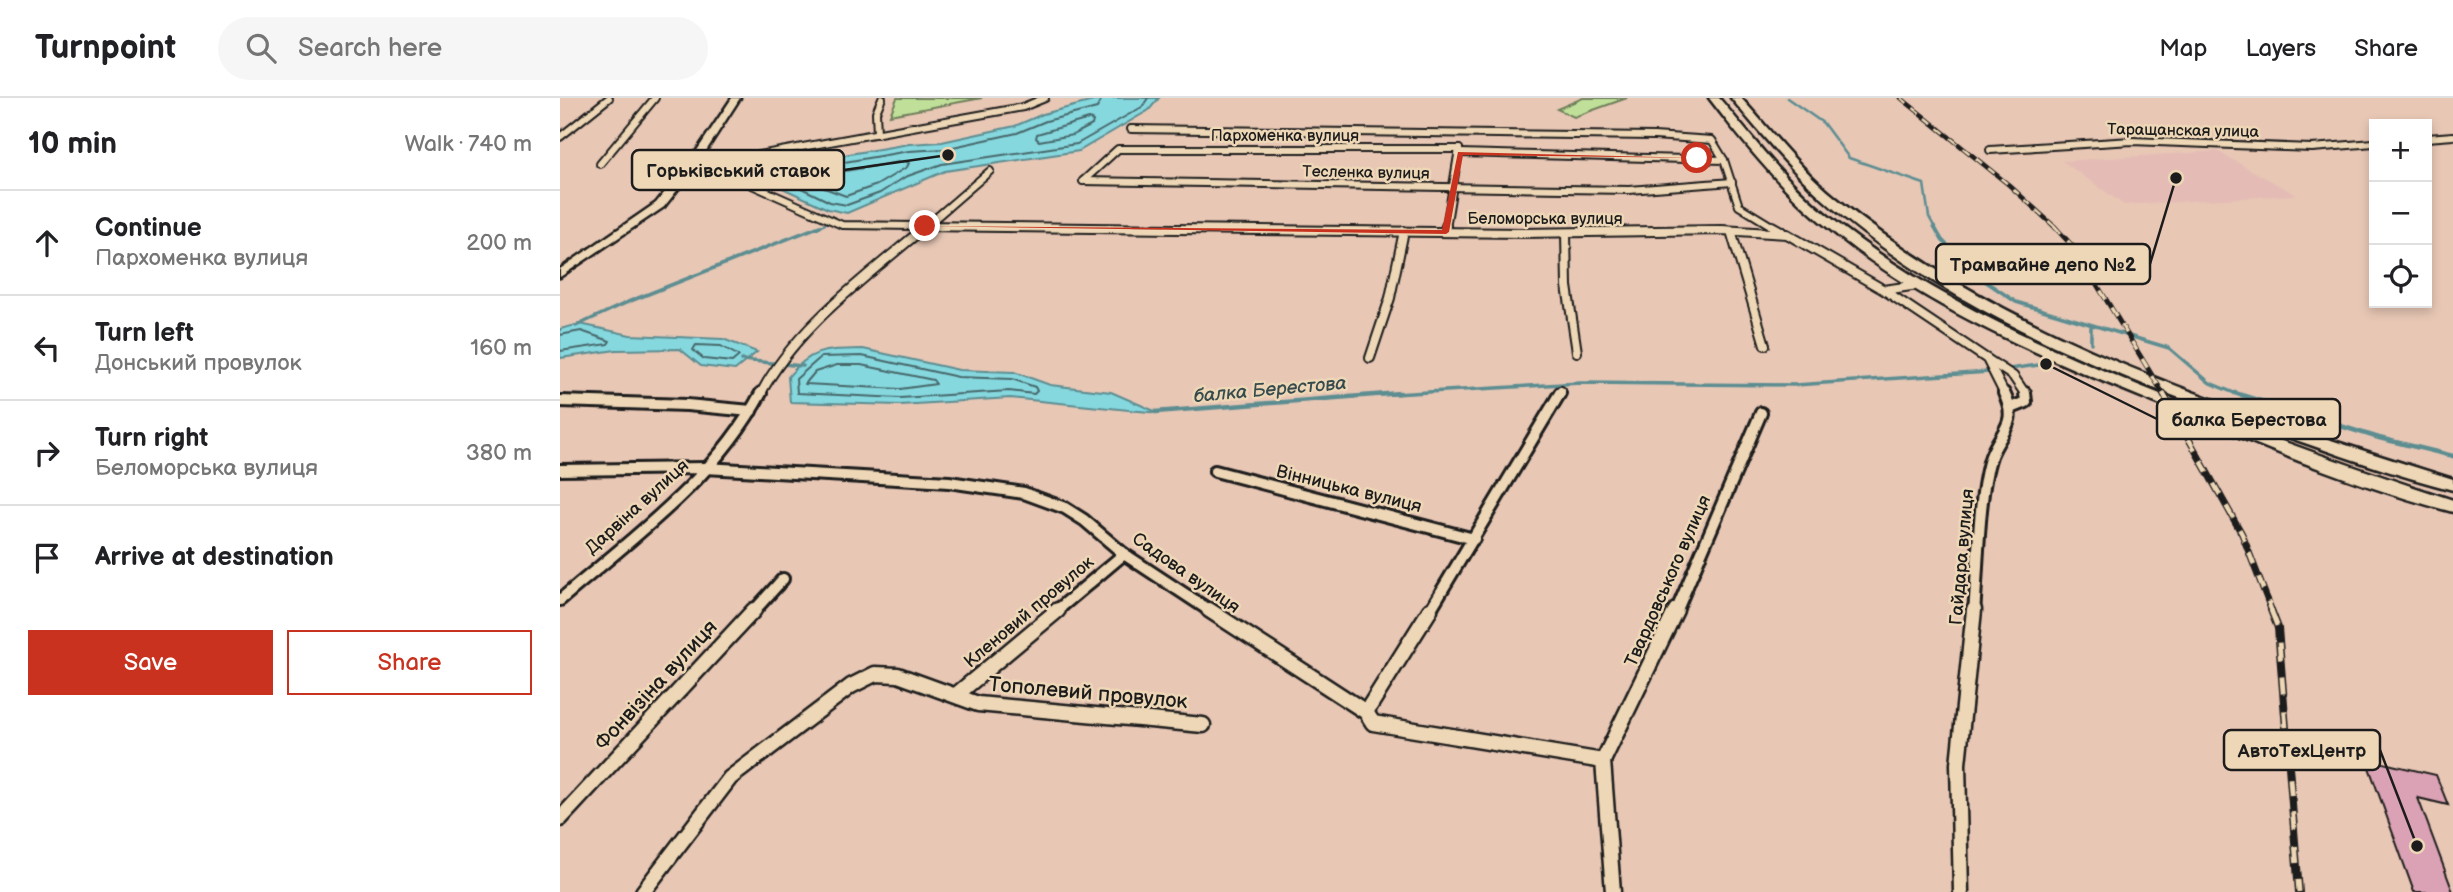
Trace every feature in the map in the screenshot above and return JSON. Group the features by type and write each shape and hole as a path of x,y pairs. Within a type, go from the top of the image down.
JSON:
{"main road":[{"path":"1714,98 1788,185 1853,242 1918,285 2017,338 2105,377 2280,447 2453,506"},
{"path":"1736,98 1811,181 1879,238 2002,313 2076,350 2287,431 2453,485"},
{"path":"1853,242 1879,238"}],"street":[{"path":"560,137 609,98"},
{"path":"600,164 655,98"},
{"path":"560,274 660,205 692,167 736,98"},
{"path":"877,134 876,112 882,98"},
{"path":"692,167 1023,107 1045,98"},
{"path":"1131,129 1460,132 1687,137 1713,140 1724,160 1739,206 1787,234"},
{"path":"1446,232 1455,188 1460,132"},
{"path":"2432,138 2453,136"},
{"name":"Таращанская улица","path":"1990,150 2132,141 2312,148 2369,143"},
{"name":"Пархоменка вулиця","path":"1083,181 1112,151 1460,151 1724,160"},
{"name":"Беломорська вулиця","path":"707,165 842,225 1566,233 1731,231 1787,234 1884,290"},
{"name":"Дарвіна вулиця","path":"560,600 691,487 751,411 770,375 827,311 990,171"},
{"name":"Тесленка вулиця","path":"1083,181 1629,190 1732,182"},
{"path":"1370,358 1390,298 1404,231"},
{"path":"1731,231 1765,345"},
{"path":"1566,233 1567,286 1577,352"},
{"path":"1884,290 1918,285"},
{"path":"1884,290 1987,359 2011,408"},
{"name":"Гайдара вулиця","path":"1961,892 1958,764 1984,497 1991,456 2006,432 2011,408 2026,402 2024,389 2011,374 1987,359"},
{"path":"1366,712 1474,539 1561,391"},
{"path":"560,401 687,405 751,411"},
{"name":"Твардовського вулиця","path":"1603,761 1687,588 1761,413"},
{"name":"Садова вулиця","path":"560,470 705,468 988,485 1045,499 1077,512 1124,554 1299,671 1366,712 1373,723 1603,761"},
{"name":"Вінницька вулиця","path":"1215,471 1474,539"},
{"name":"Кленовий провулок","path":"956,695 1124,554"},
{"name":"Фонвізіна вулиця","path":"560,819 783,579"},
{"name":"Тополевий провулок","path":"643,892 730,778 850,686 875,674 898,675 978,704 1203,725"},
{"path":"1603,761 1613,892"}],"shaded area":[{"path":"2217,151 2297,195 2124,205 2062,161"}],"green space":[{"path":"897,98 982,98 890,115"},
{"path":"1583,98 1627,98 1574,117 1557,109"}],"water":[{"path":"1105,98 1159,98 1149,110 1079,151 945,171 847,213 828,209 776,185 779,180 818,164 820,159 909,144 942,142 1015,126 1043,114"},
{"path":"580,324 630,335 723,339 757,352 735,370 701,366 680,349 616,350 560,358 560,329"},
{"path":"863,349 959,370 1014,372 1050,385 1111,392 1159,413 1010,398 900,405 790,402 788,377 805,360 830,350"}],"building":[{"path":"2366,759 2436,775 2448,805 2418,798 2453,892 2414,892"}],"waterway":[{"name":"балка Берестова","path":"1787,98 1823,123 1849,158 1924,184 1929,217 1935,228"},
{"path":"816,228 825,224"},
{"path":"576,326 628,302 820,226"},
{"name":"балка Берестова","path":"1934,226 1942,240 1976,275 2016,302 2169,348 2210,383 2239,395"},
{"name":"балка Берестова","path":"2091,327 2091,343"},
{"name":"балка Берестова","path":"742,360 803,366"},
{"name":"балка Берестова","path":"2009,369 2046,364"},
{"name":"балка Берестова","path":"1377,395 1580,383 1795,385 1989,372"},
{"name":"балка Берестова","path":"1155,412 1400,393"},
{"path":"2235,393 2379,438 2453,456"}],"railway":[{"path":"1901,98 2009,185 2055,227"},
{"path":"2055,227 2076,250 2164,395"},
{"path":"2163,393 2242,534 2272,612"},
{"path":"2271,610 2278,628 2299,892"}],"place":[{"name":"Горьківський ставок","path":"948,155"},
{"name":"Трамвайне депо №2","path":"2176,178"},
{"name":"балка Берестова","path":"2046,364"},
{"name":"АвтоТехЦентр","path":"2417,846"}],"route":[{"path":"925,226 1446,232 1460,153 1697,158"}]}
